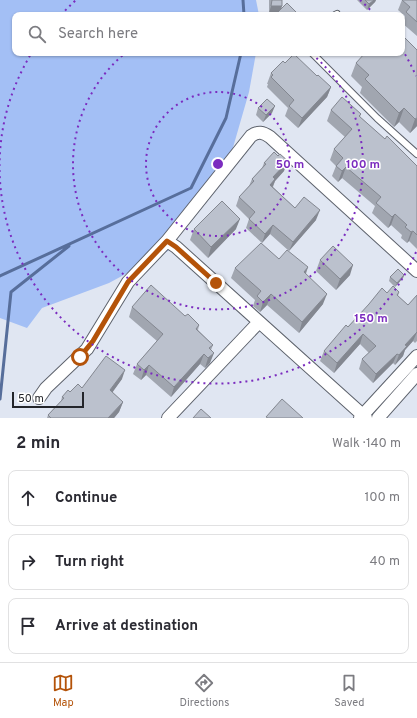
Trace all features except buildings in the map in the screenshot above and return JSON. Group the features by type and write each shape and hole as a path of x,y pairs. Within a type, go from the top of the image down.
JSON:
{"street":[{"path":"39,398 46,388 87,349 128,282 167,241 251,136 255,134 264,133 270,137 417,271"},
{"path":"167,241 176,247 363,417 417,356"},
{"path":"168,418 259,322"},
{"path":"378,418 417,374"}],"lane":[{"path":"315,56 372,113 417,154"}],"shaded area":[{"path":"0,0 256,0 258,12 12,12 12,56 255,56 249,92 232,151 168,251 109,283 42,308 27,328 0,318"}],"waterway":[{"path":"243,0 244,12"},
{"path":"0,276 191,188 226,118 240,56"},
{"path":"0,399 11,292 69,246"}],"route":[{"path":"80,357 93,341 128,282 167,241 172,243 216,283"}]}
